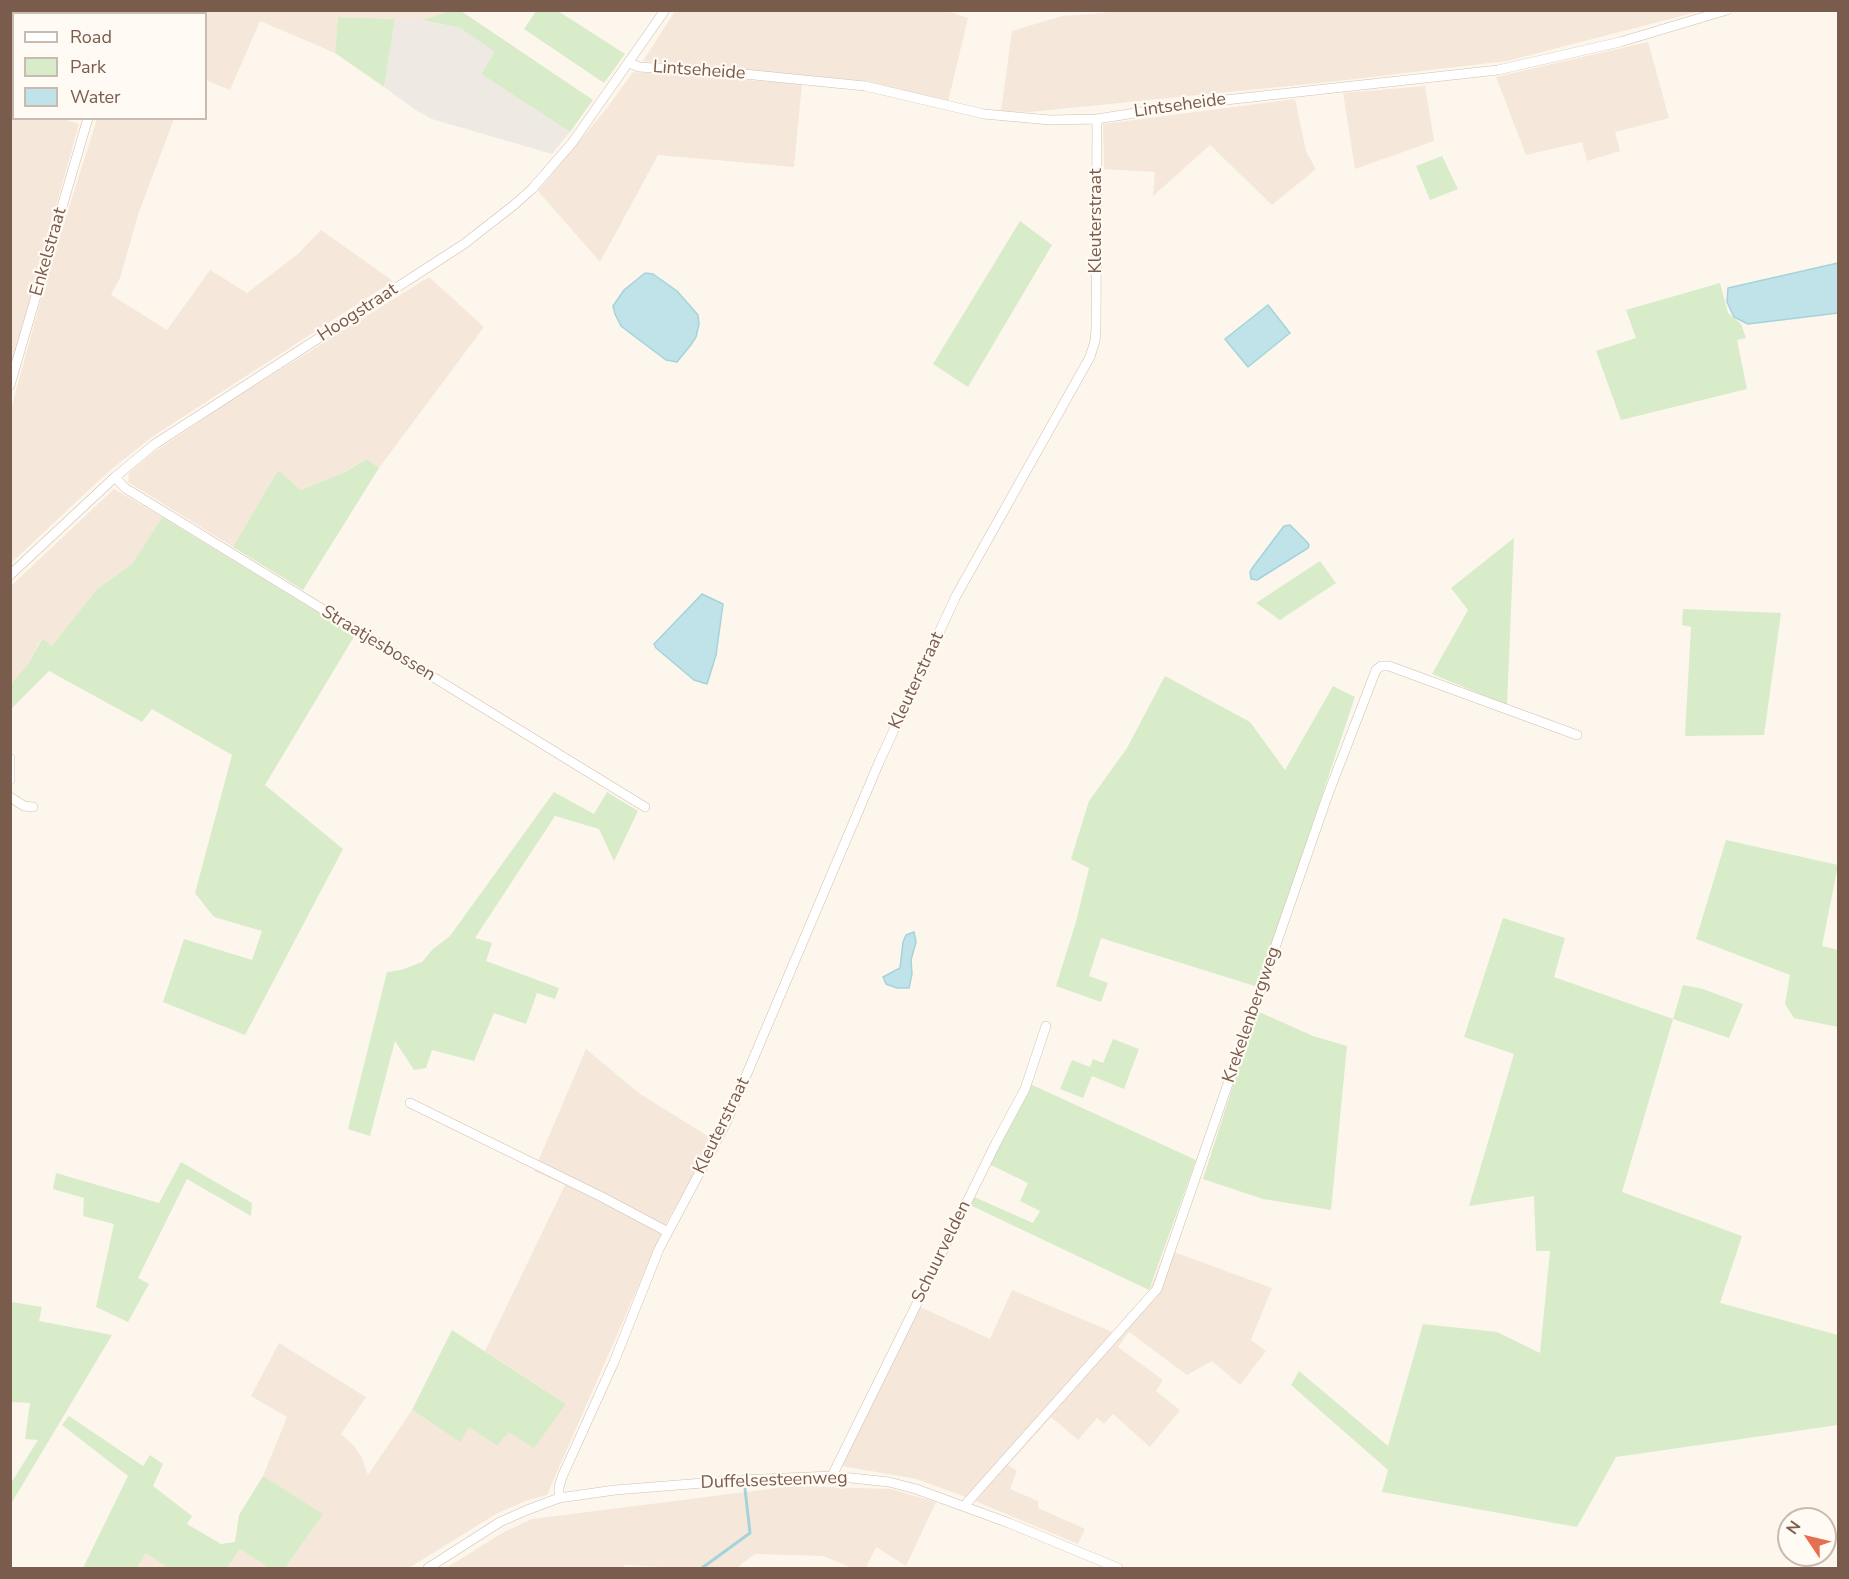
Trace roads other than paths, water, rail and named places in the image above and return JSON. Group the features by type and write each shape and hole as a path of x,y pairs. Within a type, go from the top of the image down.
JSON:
{"street":[{"name":"Hoogstraat","path":"10,575 115,477 155,444 330,332 490,225 532,189 591,119 665,10"},
{"name":"Lintseheide","path":"629,63 639,67 744,74 865,86 984,114 1039,119 1097,119 1198,103 1498,70 1620,42 1727,10"},
{"name":"Kleuterstraat","path":"559,1498 562,1477 614,1362 659,1249 726,1123 880,760 956,596 1090,357 1096,329 1097,119"},
{"name":"Enkelstraat","path":"10,385 87,120"},
{"name":"Straatjesbossen","path":"115,477 125,488 645,807"},
{"name":"Krekelenbergweg","path":"964,1506 1158,1289 1327,797 1376,670 1381,666 1389,666 1577,735"},
{"path":"10,758 10,780"},
{"path":"10,797 24,806 33,807"},
{"name":"Schuurvelden","path":"832,1476 996,1143 1025,1089 1046,1026"},
{"path":"411,1103 668,1232"},
{"name":"Duffelsesteenweg","path":"435,1567 500,1522 559,1498 615,1490 741,1480 832,1476 889,1482 964,1506 1118,1569"}],"water":[{"path":"1838,263 1838,313 1748,324 1734,317 1727,302 1728,288"},
{"path":"645,273 653,274 677,291 698,315 699,324 696,337 677,362 666,360 621,326 615,314 613,306 624,290"},
{"path":"1268,305 1290,333 1248,367 1225,339"},
{"path":"1290,525 1307,542 1308,548 1257,580 1251,579 1250,572 1253,567 1284,526"},
{"path":"702,594 723,604 716,655 707,684 694,680 654,644"},
{"path":"914,932 916,942 911,960 912,974 909,988 897,988 886,984 883,977 900,968 903,942 906,935"}],"waterway":[{"path":"702,1568 750,1533 745,1489"}]}
